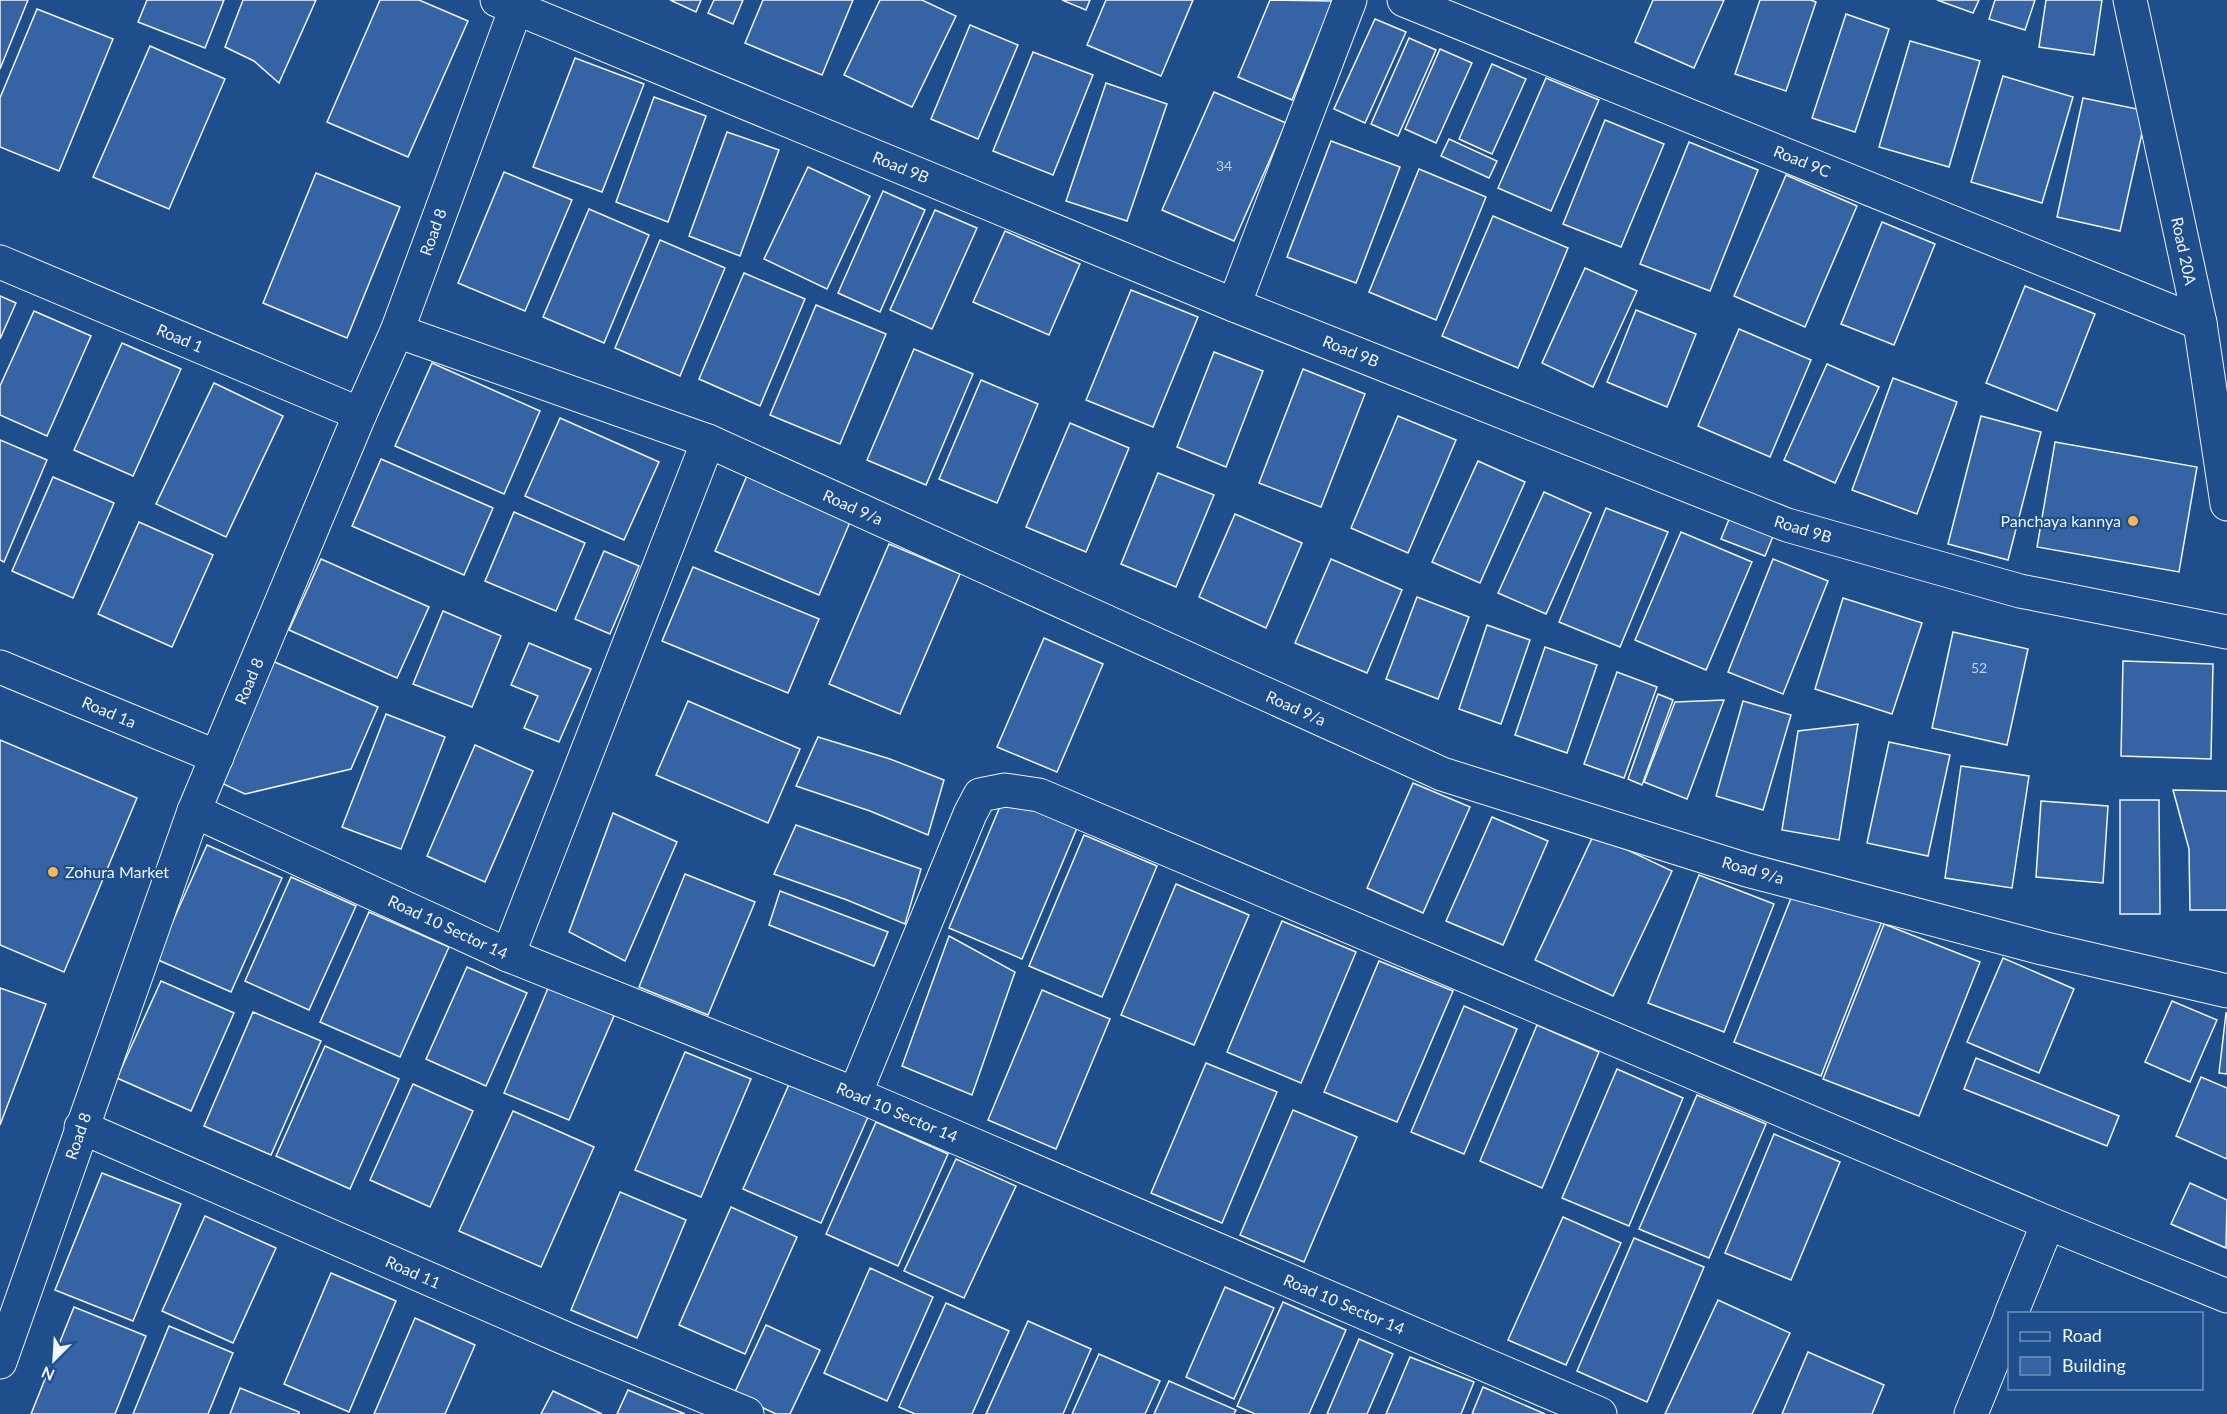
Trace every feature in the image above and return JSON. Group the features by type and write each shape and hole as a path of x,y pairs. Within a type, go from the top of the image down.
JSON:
{"street":[{"path":"1234,305 1350,0"},
{"name":"Road 9C","path":"1404,0 2200,323"},
{"name":"Road 20A","path":"2130,0 2200,323 2227,504"},
{"name":"Road 9B","path":"507,4 1234,305 1787,525 2020,591 2227,632"},
{"name":"Road 8","path":"0,1362 194,811 397,331 507,4"},
{"name":"Road 1","path":"0,262 360,414"},
{"name":"Road 9/a","path":"397,331 708,441 1442,774 1747,870 2042,948 2227,991"},
{"path":"508,955 708,441"},
{"name":"Road 1a","path":"0,667 217,757"},
{"path":"855,1094 970,814 980,795 1005,790 1039,795 2048,1223 2227,1296"},
{"name":"Road 10 Sector 14","path":"194,811 508,955 855,1094 1600,1414"},
{"name":"Road 11","path":"81,1127 558,1335 747,1414"},
{"path":"2012,1312 2048,1223"},
{"path":"1971,1414 2008,1323"}],"building":[{"path":"0,0 28,0 0,69"},
{"path":"147,0 224,0 205,48 138,22"},
{"path":"243,0 316,0 279,83 254,61 225,47"},
{"path":"380,0 419,0 468,21 408,157 327,122"},
{"path":"670,0 701,0 696,12"},
{"path":"714,0 743,0 733,24 708,13"},
{"path":"763,0 853,0 822,75 745,43"},
{"path":"880,0 922,0 956,16 912,107 844,75"},
{"path":"1062,0 1090,0 1086,10"},
{"path":"1106,0 1193,0 1161,76 1087,45"},
{"path":"1270,0 1333,1 1292,100 1238,77"},
{"path":"1653,0 1724,0 1694,68 1635,42"},
{"path":"1760,0 1811,0 1816,2 1786,91 1735,74"},
{"path":"1937,0 1979,0 1973,13"},
{"path":"1995,0 2035,0 2025,30 1989,19"},
{"path":"2046,0 2102,0 2094,55 2039,47"},
{"path":"37,9 113,39 59,171 0,147 0,98"},
{"path":"1846,14 1889,29 1855,132 1812,118"},
{"path":"1375,19 1406,32 1365,123 1334,109"},
{"path":"970,25 1018,45 978,139 931,119"},
{"path":"1409,38 1436,50 1398,136 1371,124"},
{"path":"1910,41 1980,61 1949,167 1879,147"},
{"path":"150,46 225,79 169,209 93,177"},
{"path":"1440,49 1472,63 1436,143 1405,129"},
{"path":"1033,52 1093,75 1053,175 993,151"},
{"path":"575,58 644,84 602,192 533,167"},
{"path":"1492,64 1526,79 1492,154 1459,139"},
{"path":"2003,76 2073,97 2042,203 1971,182"},
{"path":"1546,78 1599,100 1551,211 1498,188"},
{"path":"1106,83 1167,104 1127,221 1066,201"},
{"path":"1214,92 1286,123 1234,241 1162,210"},
{"path":"654,97 706,116 668,222 616,202"},
{"path":"2083,98 2147,111 2120,231 2057,217"},
{"path":"1605,120 1664,144 1621,247 1563,224"},
{"path":"727,132 779,150 740,256 689,236"},
{"path":"1449,139 1497,161 1489,178 1441,156"},
{"path":"1331,141 1400,167 1356,283 1287,257"},
{"path":"1689,142 1758,170 1710,291 1640,264"},
{"path":"808,167 870,196 827,289 764,259"},
{"path":"1419,169 1486,197 1436,320 1369,292"},
{"path":"504,172 572,200 525,311 458,283"},
{"path":"316,173 400,207 347,338 263,303"},
{"path":"1786,175 1857,206 1805,327 1734,296"},
{"path":"883,191 925,210 880,312 838,293"},
{"path":"589,209 649,235 604,343 543,317"},
{"path":"935,210 977,228 932,329 890,310"},
{"path":"1493,216 1568,248 1518,368 1442,336"},
{"path":"1882,222 1935,244 1894,345 1841,324"},
{"path":"1005,231 1080,264 1049,335 973,302"},
{"path":"660,240 725,268 680,376 615,348"},
{"path":"1585,268 1637,291 1593,387 1542,363"},
{"path":"744,273 805,299 760,406 699,379"},
{"path":"2025,286 2095,314 2057,411 1986,383"},
{"path":"1131,290 1198,317 1153,427 1086,400"},
{"path":"0,296 16,303 0,339"},
{"path":"816,305 886,334 840,444 770,415"},
{"path":"1636,310 1696,334 1667,407 1607,382"},
{"path":"34,311 91,336 47,436 0,415 0,386"},
{"path":"1739,329 1811,360 1770,457 1698,426"},
{"path":"122,343 181,369 133,476 74,450"},
{"path":"914,349 973,374 926,485 867,460"},
{"path":"1214,352 1263,371 1226,467 1177,447"},
{"path":"432,363 540,411 504,494 395,446"},
{"path":"1827,364 1879,387 1835,483 1784,460"},
{"path":"1303,369 1365,394 1321,507 1259,483"},
{"path":"1893,378 1957,402 1917,514 1852,490"},
{"path":"981,380 1038,404 997,503 939,479"},
{"path":"214,383 283,416 226,537 156,504"},
{"path":"1398,416 1456,440 1408,553 1351,528"},
{"path":"1981,416 2041,432 2008,560 1948,544"},
{"path":"560,418 659,462 624,540 525,496"},
{"path":"1070,423 1129,448 1086,552 1026,527"},
{"path":"0,440 47,460 4,562 0,560"},
{"path":"2055,442 2197,467 2179,572 2037,547"},
{"path":"381,459 493,508 464,575 352,526"},
{"path":"1478,461 1525,482 1480,583 1432,562"},
{"path":"749,471 853,515 819,595 715,551"},
{"path":"1158,473 1214,495 1176,587 1121,564"},
{"path":"53,477 114,503 73,598 12,571"},
{"path":"1544,492 1591,513 1546,614 1498,593"},
{"path":"1606,508 1668,532 1620,647 1559,622"},
{"path":"514,512 585,543 556,611 485,581"},
{"path":"1732,512 1776,529 1765,556 1721,539"},
{"path":"1235,514 1302,543 1266,628 1199,597"},
{"path":"139,522 213,555 172,647 98,614"},
{"path":"1681,532 1752,562 1706,670 1635,640"},
{"path":"889,544 960,574 900,714 829,684"},
{"path":"604,551 639,566 610,634 575,619"},
{"path":"321,559 429,607 397,678 289,630"},
{"path":"1331,559 1402,590 1367,673 1295,643"},
{"path":"1773,559 1828,581 1783,694 1728,672"},
{"path":"693,567 819,619 788,693 662,641"},
{"path":"1417,597 1469,617 1438,699 1386,679"},
{"path":"1843,598 1922,623 1892,714 1815,689"},
{"path":"443,611 501,636 472,707 413,684"},
{"path":"1487,625 1530,640 1501,724 1459,709"},
{"path":"1953,632 2028,649 2007,745 1932,728"},
{"path":"1044,638 1103,664 1057,772 997,747"},
{"path":"529,643 591,669 559,742 524,728 538,696 511,685"},
{"path":"1545,647 1597,665 1567,753 1515,735"},
{"path":"270,660 378,707 351,769 245,794 217,781"},
{"path":"2123,661 2213,664 2211,759 2121,756"},
{"path":"1617,672 1657,687 1624,778 1584,764"},
{"path":"1658,694 1673,700 1642,785 1628,779"},
{"path":"1724,700 1687,799 1644,782 1675,702"},
{"path":"688,701 800,749 768,823 656,775"},
{"path":"1743,701 1791,715 1763,810 1716,796"},
{"path":"386,714 445,737 401,849 342,827"},
{"path":"1858,724 1839,840 1782,830 1798,731"},
{"path":"818,737 890,759 944,780 928,835 870,811 796,786"},
{"name":"Zohura Market","path":"0,740 137,798 64,972 0,945"},
{"path":"1889,742 1950,755 1928,856 1867,843"},
{"path":"475,745 533,771 485,882 427,856"},
{"path":"1961,766 2029,776 2012,888 1945,878"},
{"path":"1413,783 1470,807 1423,913 1367,888"},
{"path":"2173,790 2227,791 2227,910 2190,910 2189,849"},
{"path":"1004,797 1077,828 1022,959 949,928"},
{"path":"2120,800 2159,800 2160,914 2120,914"},
{"path":"2041,801 2108,806 2103,883 2036,877"},
{"path":"613,813 677,842 625,961 569,932"},
{"path":"1492,817 1548,841 1503,945 1446,921"},
{"path":"796,825 921,869 905,924 774,874"},
{"path":"1594,834 1672,871 1613,996 1535,960"},
{"path":"1084,835 1157,866 1102,997 1029,966"},
{"path":"207,845 282,878 231,992 156,959"},
{"path":"685,874 755,902 708,1015 639,987"},
{"path":"1699,875 1774,904 1724,1032 1648,1003"},
{"path":"291,877 356,906 309,1010 245,981"},
{"path":"1176,884 1249,915 1194,1045 1121,1015"},
{"path":"1795,888 1882,921 1821,1076 1734,1042"},
{"path":"780,891 888,932 874,966 769,925"},
{"path":"369,912 449,947 400,1057 320,1022"},
{"path":"1282,921 1356,952 1301,1083 1227,1052"},
{"path":"1884,924 1980,962 1919,1116 1823,1079"},
{"path":"949,936 1015,972 972,1095 902,1066"},
{"path":"2003,958 2074,989 2039,1073 1967,1042"},
{"path":"1379,961 1453,991 1397,1122 1324,1092"},
{"path":"467,967 527,993 486,1086 426,1059"},
{"path":"554,974 620,1002 569,1120 504,1093"},
{"path":"161,981 234,1013 191,1111 117,1078"},
{"path":"0,988 46,1004 0,1125"},
{"path":"1042,990 1110,1019 1056,1149 988,1120"},
{"path":"2172,1001 2217,1020 2190,1082 2145,1062"},
{"path":"1464,1006 1517,1029 1464,1154 1411,1132"},
{"path":"253,1012 321,1041 271,1155 204,1126"},
{"path":"2227,1013 2227,1074 2219,1073"},
{"path":"1537,1025 1599,1052 1542,1188 1480,1161"},
{"path":"325,1046 399,1079 350,1189 276,1156"},
{"path":"685,1052 751,1079 701,1197 635,1170"},
{"path":"1976,1058 2119,1116 2107,1146 1964,1089"},
{"path":"1206,1063 1277,1092 1222,1223 1151,1193"},
{"path":"1617,1069 1683,1098 1629,1226 1562,1198"},
{"path":"2201,1077 2227,1088 2227,1159 2176,1136"},
{"path":"790,1082 868,1117 821,1223 743,1189"},
{"path":"413,1084 473,1111 430,1207 370,1180"},
{"path":"1697,1095 1766,1124 1709,1258 1639,1229"},
{"path":"1293,1110 1357,1137 1304,1262 1240,1235"},
{"path":"513,1111 594,1147 541,1267 459,1231"},
{"path":"876,1122 948,1154 898,1266 826,1234"},
{"path":"1774,1134 1840,1162 1791,1280 1725,1253"},
{"path":"956,1159 1016,1186 964,1298 904,1271"},
{"path":"102,1173 181,1204 133,1321 55,1290"},
{"path":"2190,1183 2227,1200 2226,1248 2171,1224"},
{"path":"620,1192 686,1220 637,1338 571,1310"},
{"path":"731,1207 797,1237 745,1354 679,1325"},
{"path":"205,1216 276,1248 233,1343 162,1311"},
{"path":"1563,1217 1621,1243 1566,1365 1508,1340"},
{"path":"1634,1238 1704,1267 1647,1402 1577,1371"},
{"path":"870,1268 933,1297 887,1401 824,1373"},
{"path":"331,1273 396,1301 349,1412 284,1384"},
{"path":"1225,1287 1274,1308 1234,1399 1186,1377"},
{"path":"1718,1300 1790,1333 1752,1414 1665,1414"},
{"path":"1283,1302 1346,1330 1309,1414 1255,1414 1237,1406"},
{"path":"946,1303 1009,1331 972,1414 915,1414 899,1407"},
{"path":"74,1307 146,1336 115,1414 31,1414"},
{"path":"415,1318 475,1345 445,1414 374,1414"},
{"path":"1028,1321 1091,1349 1063,1414 986,1414"},
{"path":"766,1325 820,1350 790,1414 776,1414 734,1394"},
{"path":"169,1326 233,1353 208,1414 133,1414"},
{"path":"1359,1339 1393,1354 1367,1414 1327,1414"},
{"path":"1808,1352 1884,1385 1872,1414 1782,1414"},
{"path":"1099,1354 1160,1381 1145,1414 1072,1414"},
{"path":"1410,1357 1474,1382 1461,1414 1386,1414"},
{"path":"1169,1381 1236,1410 1234,1414 1154,1414"},
{"path":"1483,1387 1545,1414 1472,1414"},
{"path":"240,1388 299,1412 299,1414 230,1414"},
{"path":"628,1390 685,1414 617,1414"},
{"path":"553,1391 602,1414 541,1414"}],"place":[{"name":"Panchaya kannya","path":"2133,521"},
{"name":"Zohura Market","path":"53,872"}]}
